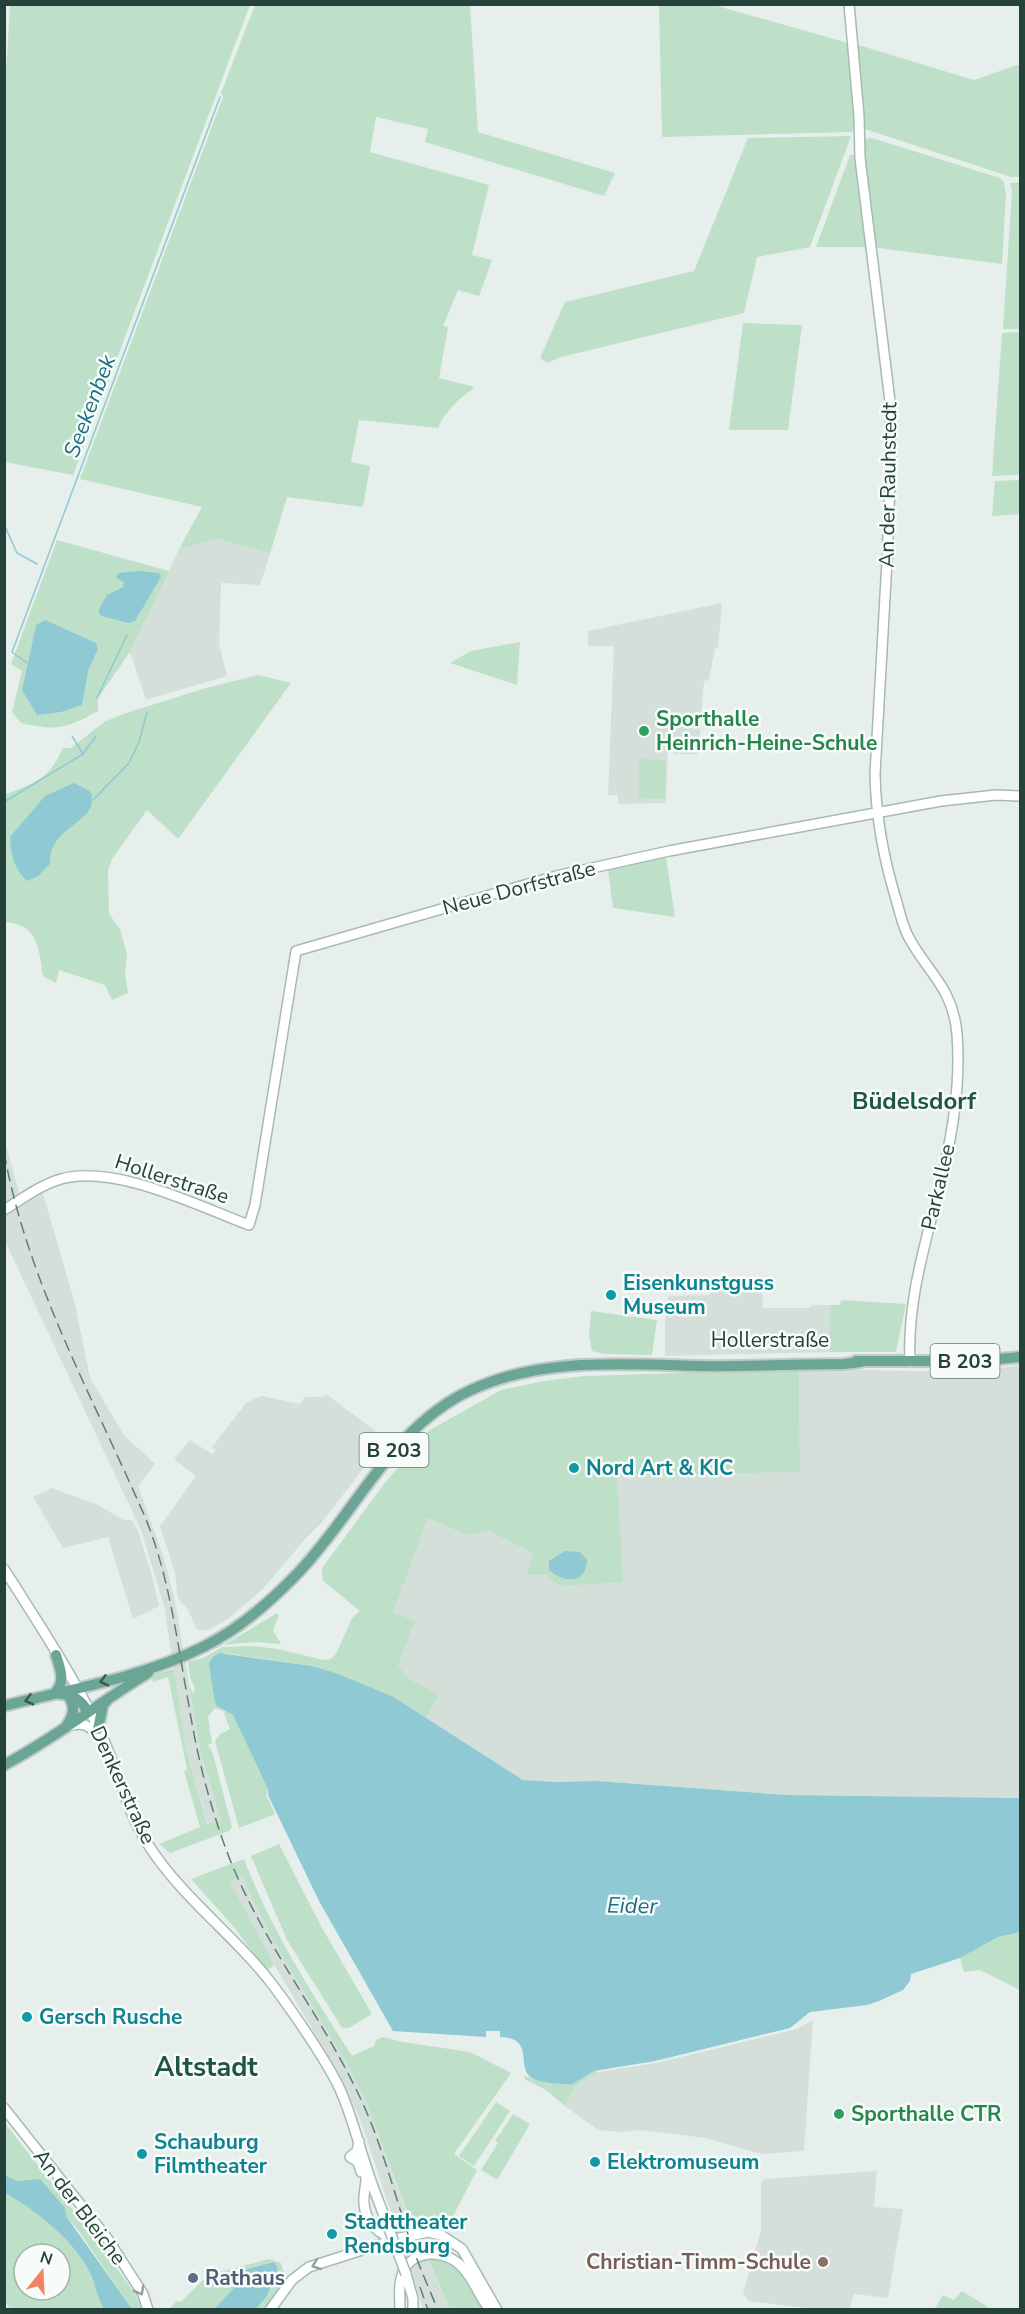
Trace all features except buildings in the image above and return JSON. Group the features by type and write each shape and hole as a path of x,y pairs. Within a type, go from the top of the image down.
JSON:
{"main road":[{"name":"Hollerstraße","path":"157,1667 205,1647 274,1597 307,1563 404,1439 435,1412 469,1390 488,1382 528,1371 598,1365 844,1364 976,1361 1020,1357"},
{"path":"56,1655 62,1680 58,1693 73,1704 74,1710 68,1723"},
{"name":"B 203","path":"4,1706 58,1693 78,1693 157,1667"},
{"name":"B 203","path":"4,1765 26,1754 68,1723 157,1667"},
{"path":"78,1693 88,1712"},
{"path":"99,1729 103,1705 112,1694"}],"street":[{"name":"An der Rauhstedt","path":"849,4 860,116 860,159 890,412 889,527 875,774 876,813"},
{"name":"Neue Dorfstraße","path":"249,1225 255,1205 296,951 556,876 710,842 966,798 996,795 1020,796"},
{"name":"Parkallee","path":"876,813 884,861 907,933 936,975 950,1001 957,1035 957,1079 949,1143 915,1288 911,1316 910,1362"},
{"name":"Hollerstraße","path":"4,1210 50,1183 81,1176 102,1176 120,1179 249,1225"},
{"path":"4,1569 28,1605 78,1693 76,1711 68,1723 87,1726 106,1745"},
{"name":"Denkerstraße","path":"88,1712 99,1729 132,1814 148,1845 200,1908 248,1954 276,1989 338,2084 359,2140 366,2168"},
{"name":"An der Bleiche","path":"4,2108 107,2238 143,2294 148,2310"},
{"path":"359,2140 357,2151 350,2157 355,2158 360,2167 365,2212 376,2229 387,2236 400,2238"},
{"path":"364,2195 366,2168"},
{"path":"366,2168 406,2274 413,2299 413,2310"},
{"path":"270,2310 298,2274 314,2265 423,2233 435,2233 453,2241 467,2256 497,2310"},
{"path":"400,2310 400,2286 404,2271 414,2259 440,2254 460,2264 490,2310"}],"shaded area":[{"path":"219,539 270,554 260,585 221,583 219,644 227,676 146,700 130,652 179,549"},
{"path":"722,603 718,648 715,648 709,680 704,681 698,754 674,754 674,746 668,745 666,803 618,804 618,795 608,795 614,646 588,646 588,631"},
{"path":"4,1138 21,1200 41,1187 75,1304 90,1378 124,1435 155,1464 138,1486 164,1558 175,1601 200,1749 221,1821 208,1825 186,1748 164,1606 141,1530 5,1241"},
{"path":"711,1290 762,1291 763,1308 810,1308 811,1305 830,1305 830,1352 665,1356 668,1296 709,1295"},
{"path":"1020,1365 1020,1798 787,1795 597,1781 523,1780 426,1718 439,1694 409,1679 398,1665 414,1621 392,1613 428,1518 466,1535 489,1531 534,1553 526,1574 546,1575 618,1511 617,1476 800,1472 799,1369 973,1372"},
{"path":"326,1394 386,1439 322,1522 263,1589 228,1619 209,1630 197,1630 188,1610 178,1598 175,1573 160,1526 196,1476 174,1459 190,1440 212,1454 216,1450 212,1447 246,1403 261,1396 300,1404 305,1397 324,1397"},
{"path":"51,1488 96,1504 124,1520 132,1520 138,1531 159,1606 133,1619 108,1537 63,1548 33,1497"},
{"path":"242,1875 270,1935 347,2064 367,2104 409,2219 450,2309 423,2309 360,2119 336,2069 259,1939 230,1882"},
{"path":"813,2020 804,2151 761,2154 706,2138 639,2130 623,2132 598,2130 565,2106 575,2086 598,2072 656,2063 797,2029"},
{"name":"Christian-Timm-Schule","path":"877,2171 874,2207 903,2209 888,2298 854,2294 849,2310 815,2309 749,2301 743,2293 761,2230 761,2182 765,2179"}],"green space":[{"path":"10,5 250,5 73,475 5,462 4,110"},
{"path":"255,5 470,5 478,132 615,173 604,196 425,142 428,129 376,117 370,152 489,185 472,255 492,260 479,296 458,290 443,326 448,327 439,378 475,387 454,405 438,428 359,420 351,462 370,466 363,507 287,497 270,554 219,539 179,549 202,507 80,479 223,97 221,93"},
{"path":"659,5 714,5 848,43 855,119 852,132 662,137"},
{"path":"855,44 974,80 1020,64 1020,177 1011,177 865,129"},
{"path":"851,136 810,247 757,257 744,313 561,357 547,363 540,358 565,302 694,271 748,138"},
{"path":"872,138 1000,178 1004,182 1006,194 1002,264 871,247 816,247 850,155 864,155 864,139"},
{"path":"1020,182 1020,329 1003,329 1012,191 1010,183"},
{"path":"743,323 802,325 788,430 729,430"},
{"path":"1020,332 1020,475 992,476 1002,333"},
{"path":"1020,480 1020,514 992,516 995,481"},
{"path":"57,540 169,571 130,652 98,698 98,711 61,727 21,723 12,712 22,671 11,664","holes":["36,625 98,649 88,671 22,690"]},
{"path":"520,642 517,685 450,663 471,651"},
{"path":"258,675 291,683 178,839 147,810 112,859 108,870 109,914 120,929 127,954 125,973 128,993 112,1000 105,985 59,970 56,983 43,976 35,940 24,927 5,922 5,795 40,779 52,767 63,748 71,748 104,722 206,688"},
{"path":"639,759 666,760 665,799 638,798"},
{"path":"666,857 675,917 613,908 608,869"},
{"path":"841,1300 906,1304 896,1352 830,1352 830,1305 840,1305"},
{"path":"591,1311 657,1320 652,1355 604,1354 592,1351 589,1336"},
{"path":"799,1369 800,1472 617,1476 623,1582 560,1586 546,1575 526,1575 533,1553 489,1531 466,1535 428,1518 393,1612 415,1621 398,1665 409,1679 439,1694 426,1718 392,1696 333,1672 312,1666 224,1653 217,1706 233,1715 270,1791 266,1795 275,1814 239,1828 215,1741 220,1734 230,1729 224,1713 226,1712 215,1708 208,1717 212,1743 208,1745 213,1754 232,1827 229,1831 170,1853 159,1844 200,1827 184,1771 187,1769 168,1677 153,1682 151,1675 174,1669 186,1748 207,1824 221,1821 200,1749 189,1685 193,1694 195,1688 190,1678 188,1662 203,1658 222,1647 254,1646 324,1660 331,1659 336,1654 352,1618 360,1611 323,1581 322,1568 384,1484 430,1430 501,1390 544,1381 584,1376"},
{"path":"277,1613 279,1615 273,1630 281,1644 254,1642 224,1645"},
{"path":"279,1844 321,1926 372,2014 349,2028 342,2028 287,1940 251,1856"},
{"path":"244,1859 279,1936 352,2056 374,2046 376,2040 383,2037 470,2052 511,2073 454,2154 477,2170 449,2224 412,2225 367,2104 347,2064 270,1935 242,1876 230,1882 274,1965 267,1971 233,1926 191,1879"},
{"path":"1020,1932 1020,1990 980,1970 964,1972 960,1958 998,1937"},
{"path":"594,2071 598,2072 575,2086 565,2106 546,2090 526,2080 523,2076 571,2085"},
{"path":"496,2102 510,2111 474,2166 459,2156"},
{"path":"513,2114 530,2124 497,2180 481,2170 498,2143 495,2141"},
{"path":"4,2122 98,2242 136,2295 142,2309 132,2309 66,2216 5,2175"},
{"path":"5,2193 42,2218 68,2242 12,2242 12,2302 72,2302 72,2246 85,2263 104,2309 10,2309 5,2301"},
{"path":"438,2256 462,2274 484,2309 450,2309 428,2259"},
{"path":"269,2259 281,2263 286,2280 264,2309 256,2309 267,2296 278,2270 274,2262 244,2270 239,2274 233,2289 214,2309 168,2310 177,2301 181,2302 208,2275"},
{"path":"962,2291 991,2309 939,2310 935,2308 943,2295 954,2300"}],"water":[{"path":"140,571 159,573 161,577 135,621 129,623 101,616 98,611 107,595 123,587 124,582 116,578 118,573"},
{"path":"45,620 96,643 98,649 88,671 82,705 61,712 37,715 22,690 36,625"},
{"path":"74,783 91,792 92,803 88,812 57,841 52,851 50,864 38,876 27,881 14,861 10,837 45,796"},
{"path":"565,1551 580,1552 587,1560 583,1574 578,1578 567,1579 549,1570 549,1561"},
{"name":"Eider","path":"219,1653 312,1666 392,1696 523,1780 597,1781 787,1795 1020,1798 1020,1932 998,1937 960,1958 911,1974 910,1981 903,1990 879,2001 867,2005 810,2012 790,2028 655,2061 594,2071 571,2085 532,2078 525,2068 518,2042 500,2037 500,2031 486,2031 486,2037 393,2031 319,1901 268,1795 269,1791 233,1715 217,1706 215,1702 209,1664 212,1658"},
{"path":"4,2175 17,2181 40,2179 65,2208 66,2216 132,2309 104,2309 91,2275 72,2247 72,2242 68,2242 42,2218 5,2193"},
{"path":"274,2262 278,2269 267,2296 256,2309 214,2309 233,2289 239,2274 244,2270"}],"waterway":[{"name":"Seekenbek","path":"27,663 12,652 220,97"},
{"path":"4,524 17,553 37,564"},
{"path":"97,698 127,635"},
{"path":"93,800 129,763 139,742 147,712"},
{"name":"Seekenbek","path":"4,802 83,754 72,736"},
{"path":"83,754 96,736"}],"railway":[{"path":"4,1152 28,1247 45,1293 154,1540 172,1610 199,1756 222,1838 249,1902 338,2054 370,2119 412,2247 438,2310"},
{"path":"420,2287 428,2310"}],"place":[{"name":"Sporthalle Heinrich-Heine-Schule","path":"644,731"},
{"name":"Eisenkunstguss Museum","path":"611,1295"},
{"name":"Nord Art & KIC","path":"574,1468"},
{"name":"Gersch Rusche","path":"27,2017"},
{"name":"Sporthalle CTR","path":"839,2114"},
{"name":"Schauburg Filmtheater","path":"142,2154"},
{"name":"Elektromuseum","path":"595,2162"},
{"name":"Stadttheater Rendsburg","path":"332,2234"},
{"name":"Christian-Timm-Schule","path":"823,2262"},
{"name":"Rathaus","path":"193,2278"}],"district":[{"name":"Büdelsdorf","path":"914,1101"},
{"name":"Altstadt","path":"206,2067"}]}
